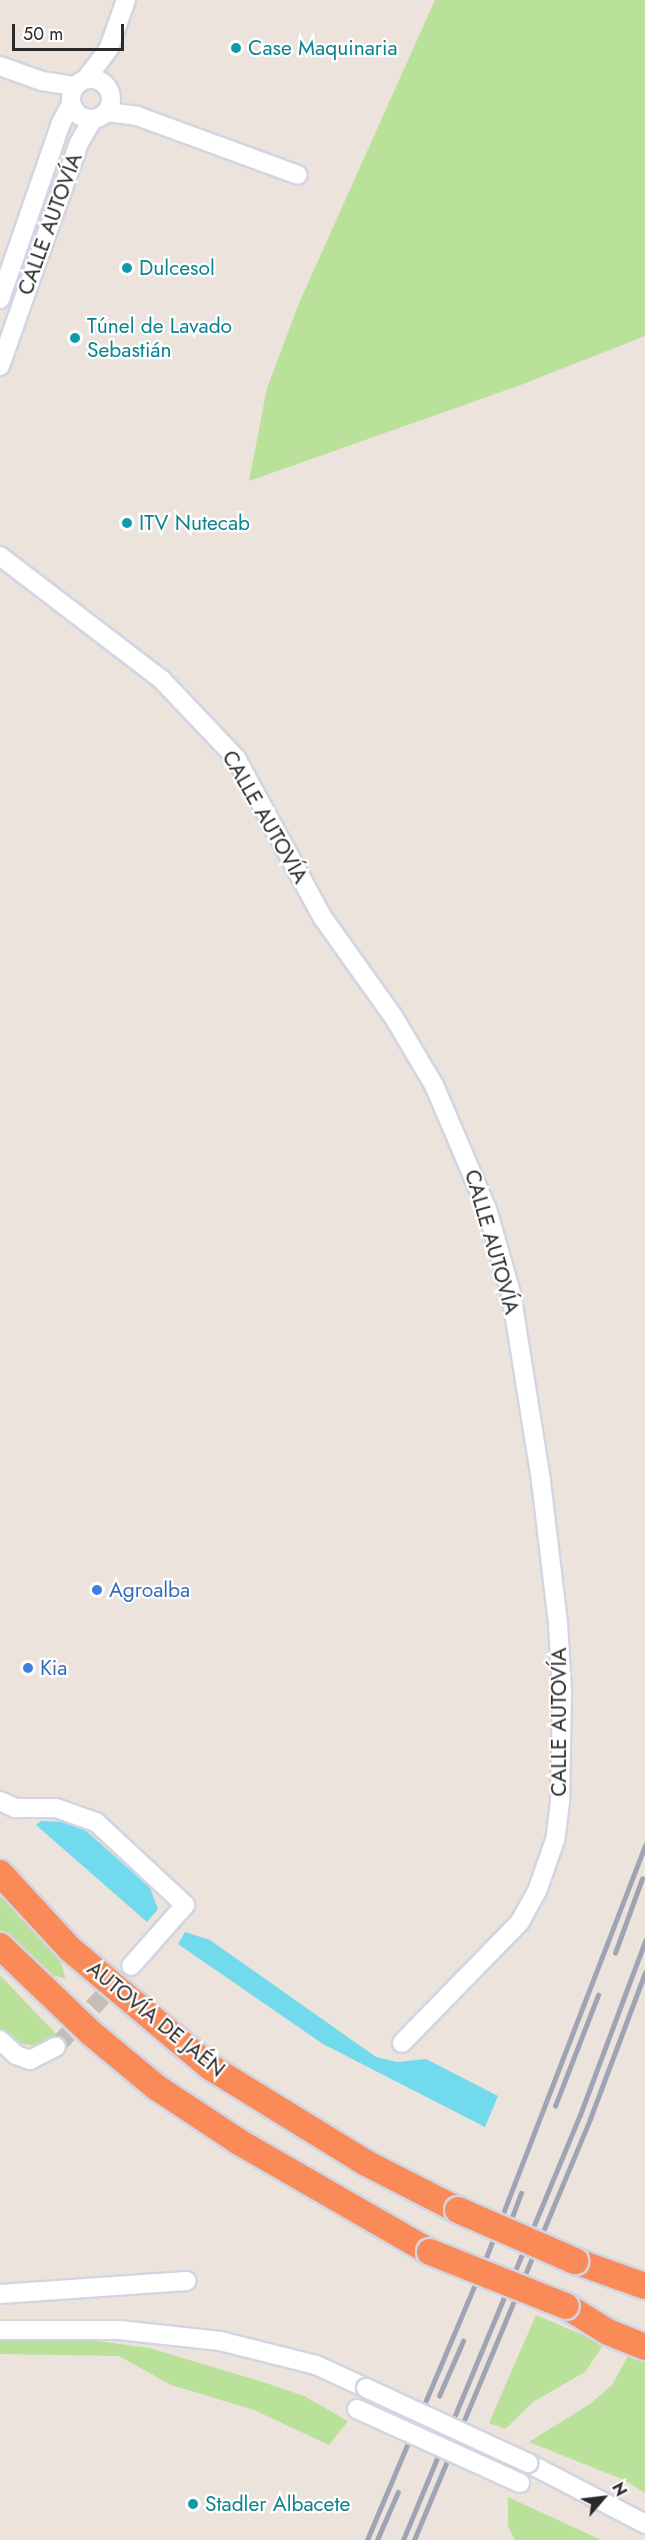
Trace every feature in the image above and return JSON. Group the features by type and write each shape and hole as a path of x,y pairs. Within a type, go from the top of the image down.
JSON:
{"highway":[{"name":"AUTOVÍA DE JAÉN","path":"0,1873 70,1949 210,2067 366,2163 458,2210 575,2261 645,2286"},
{"path":"0,1946 91,2033 156,2087 239,2142 430,2252 566,2306 645,2331"},
{"path":"575,2261 602,2260 645,2272"},
{"path":"566,2306 608,2332 645,2347"}],"street":[{"name":"CALLE AUTOVÍA","path":"0,299 58,131 76,92 109,48 126,0"},
{"name":"CALLE AUTOVÍA","path":"0,366 79,143 99,115 109,91 109,48"},
{"path":"0,66 76,92 98,80 136,116"},
{"path":"76,92 80,116 136,116 298,175"},
{"name":"CALLE AUTOVÍA","path":"0,556 162,680 236,758 323,918 393,1016 434,1085 487,1209 511,1293 541,1480 558,1624 562,1691 560,1803 555,1840 537,1891 520,1922 402,2043"},
{"path":"0,1800 15,1808 56,1808 96,1822 185,1905 131,1966"},
{"path":"0,2040 16,2055 30,2060 56,2047"},
{"path":"0,2295 187,2281"},
{"path":"0,2330 119,2330 220,2341 316,2365 528,2463 645,2524"},
{"path":"357,2409 520,2483"}],"green space":[{"path":"435,0 645,0 645,336 518,386 249,481 267,388 300,301"},
{"path":"0,1896 59,1957 66,1979 42,1972 0,1930"},
{"path":"0,1975 57,2035 37,2046 16,2043 6,2036 0,2029"},
{"path":"536,2315 604,2344 585,2372 533,2402 505,2429 489,2423"},
{"path":"90,2340 149,2348 269,2384 304,2396 348,2421 329,2445 254,2410 171,2385 119,2356 0,2354 0,2341"},
{"path":"628,2356 645,2361 645,2493 624,2480 529,2442 590,2404 612,2385"},
{"path":"508,2497 601,2540 515,2540 508,2526"}],"water":[{"path":"41,1821 67,1822 85,1830 150,1888 158,1909 147,1922 36,1825"},
{"path":"185,1932 210,1940 376,2057 397,2062 426,2059 498,2096 485,2127 323,2044 178,1944"}],"tunnel":[{"path":"56,2047 131,1966"}],"railway":[{"path":"367,2540 482,2268 645,1845"},
{"path":"615,1953 642,1879"},
{"path":"403,2540 580,2115 645,1941"},
{"path":"414,2540 590,2119 645,1973"},
{"path":"555,2106 598,1995"},
{"path":"503,2241 521,2193"},
{"path":"439,2396 463,2341"},
{"path":"377,2540 398,2492"}],"place":[{"name":"Case Maquinaria","path":"236,48"},
{"name":"Dulcesol","path":"127,268"},
{"name":"Túnel de Lavado Sebastián","path":"75,338"},
{"name":"ITV Nutecab","path":"127,523"},
{"name":"Agroalba","path":"97,1590"},
{"name":"Kia","path":"28,1668"},
{"name":"Stadler Albacete","path":"193,2504"}]}
